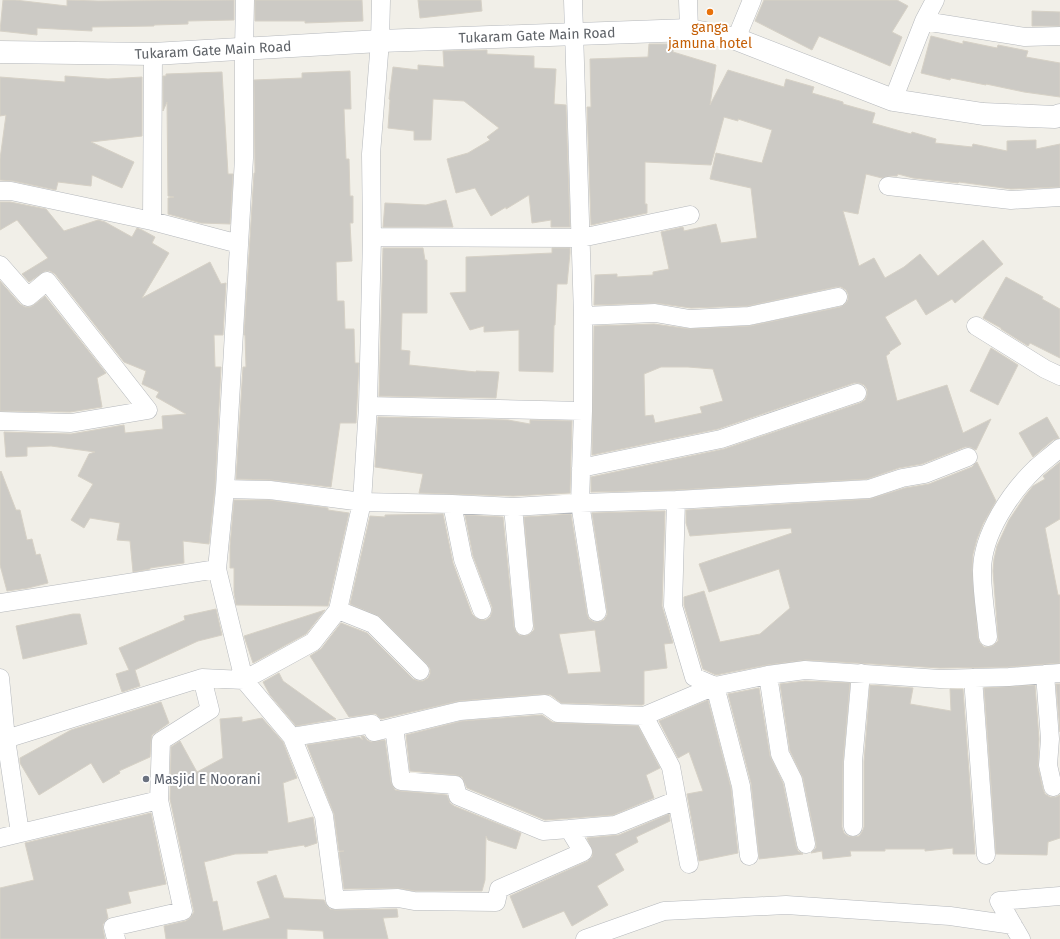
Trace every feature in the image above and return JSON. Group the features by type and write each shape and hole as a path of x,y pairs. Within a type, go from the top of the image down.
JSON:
{"street":[{"path":"245,0 244,158 230,376 225,489 217,569 244,680 292,736 324,816 335,900 398,898 414,901 496,902 498,889 583,852 569,829"},
{"path":"6,739 202,678 244,680 313,642 338,610 362,502 368,406 372,237 371,154 380,41 381,0"},
{"path":"573,0 583,316 583,411 580,503 597,612"},
{"path":"688,0 689,30"},
{"path":"736,39 752,0"},
{"path":"893,100 924,21 935,0"},
{"path":"924,21 1025,36 1060,36"},
{"name":"Tukaram Gate Main Road","path":"0,52 153,54 380,41 689,30 736,39 893,100 983,114 1055,117 1060,115"},
{"path":"152,221 153,54"},
{"path":"888,186 1011,200 1060,197"},
{"path":"0,191 11,191 152,221 239,244"},
{"path":"372,237 581,238 690,215"},
{"path":"0,265 28,297 47,281 148,410 71,422 0,421"},
{"path":"583,316 655,313 690,319 750,316 838,297"},
{"path":"976,326 1060,376"},
{"path":"581,468 721,440 857,393"},
{"path":"368,406 583,411"},
{"path":"988,637 982,570 985,550 991,534 1003,510 1015,491 1037,467 1060,448"},
{"path":"225,489 270,490 362,502 513,507 676,500 869,489 902,478 926,474 968,457"},
{"path":"676,500 673,606 694,677 715,686"},
{"path":"452,504 464,559 482,610"},
{"path":"513,507 524,626"},
{"path":"0,603 217,569"},
{"path":"338,610 373,624 420,671"},
{"path":"292,736 372,724 374,732 460,711 545,704 558,713 644,716 715,686 768,675 805,670 940,679 1052,673 1048,765 1053,787"},
{"path":"853,827 853,762 861,674"},
{"path":"768,675 780,754 793,780 806,844"},
{"path":"0,678 6,739 20,833"},
{"path":"116,939 113,927 183,911 159,800 161,742 210,710 202,678"},
{"path":"973,678 986,855"},
{"path":"715,686 741,786 749,856"},
{"path":"644,716 672,767 689,864"},
{"path":"394,727 401,781 455,784 458,796 543,831 615,825 677,800"},
{"path":"0,838 159,800"},
{"path":"1017,932 999,902 1060,896"},
{"path":"585,939 664,911 786,905 950,916 1017,932"}],"building":[{"path":"3,0 67,6 67,0 234,0 234,20 188,21 188,24 154,26 92,27 92,31 37,28 37,35 0,31"},
{"path":"255,0 362,0 363,21 305,23 305,21 255,21"},
{"path":"418,0 481,0 482,11 420,18"},
{"path":"764,0 897,0 908,6 892,32 902,37 890,66 819,36 812,50 755,21"},
{"path":"1032,11 1060,12 1060,26 1032,26"},
{"path":"931,36 963,44 963,41 997,48 998,45 1028,51 1026,57 1060,63 1060,97 1024,92 951,78 950,80 921,73"},
{"path":"649,44 673,44 673,52 716,65 710,105 728,70 784,87 786,79 814,87 812,93 875,113 872,123 911,134 912,132 936,139 935,143 972,147 973,144 1007,151 1007,141 1036,140 1036,149 1060,144 1060,187 1011,189 913,178 898,174 897,176 882,178 866,174 858,214 843,211 859,266 874,258 885,278 904,267 920,254 938,276 983,240 1003,264 955,303 952,299 926,315 916,299 885,317 901,344 889,352 890,353 886,356 897,401 947,385 963,433 991,419 976,450 970,447 965,447 922,464 899,468 867,479 676,490 591,492 591,477 724,449 860,403 865,400 867,395 867,389 864,385 854,383 718,429 592,455 594,326 654,324 690,329 750,326 840,307 848,300 846,290 841,287 836,287 748,306 691,308 655,303 594,305 595,275 617,274 617,277 653,275 653,272 669,269 661,232 683,227 684,231 716,224 721,243 757,238 751,188 710,179 716,153 762,163 772,130 738,119 738,121 724,117 711,165 645,162 645,204 647,204 647,213 591,225 587,107 591,107 590,59 648,57","holes":["661,367 713,369 723,401 700,407 702,413 655,423 653,415 645,416 644,374"]},
{"path":"487,50 487,54 534,56 534,68 556,69 554,104 566,105 570,227 551,227 551,220 532,223 529,195 491,216 475,188 456,193 447,159 468,153 490,140 487,137 499,128 464,101 433,99 431,140 414,140 414,131 388,128 389,99 393,67 418,70 418,65 444,67 443,51"},
{"path":"350,71 351,109 344,109 346,159 349,159 350,196 353,196 353,223 350,223 352,261 336,262 337,301 344,301 345,329 354,329 355,363 359,363 356,423 340,423 331,487 271,480 236,479 243,367 246,367 244,335 255,173 254,80 302,78 302,73"},
{"path":"222,72 228,174 233,174 230,224 201,223 168,214 168,198 174,197 168,196 167,102 163,111 163,76 166,76 166,74"},
{"path":"65,76 108,79 142,77 142,136 91,142 134,162 122,188 92,175 91,186 58,182 56,190 13,181 0,180 0,159 6,115 0,116 0,77 65,82"},
{"path":"446,200 453,227 383,227 385,203 426,205"},
{"path":"0,202 10,202 46,209 64,231 98,220 105,222 132,237 137,228 155,237 152,243 169,253 142,298 210,262 221,284 226,283 223,335 214,335 215,367 221,367 215,488 209,544 183,541 184,563 133,572 130,541 117,540 120,523 90,518 84,528 71,520 93,484 78,476 89,454 95,452 51,446 27,447 27,456 6,457 4,432 71,434 124,425 125,433 163,429 162,416 186,414 156,397 159,392 142,384 146,371 124,362 55,274 50,271 45,271 29,282 22,274 48,258 17,220 0,230"},
{"path":"383,248 423,248 425,260 427,260 427,313 402,313 401,350 410,351 409,365 476,372 499,372 496,398 379,396"},
{"path":"552,248 570,248 567,284 557,284 553,372 519,371 519,330 484,332 484,326 470,330 450,293 466,292 466,257 552,253"},
{"path":"1006,277 1043,297 1042,299 1060,309 1060,358 1030,343 1028,346 983,318"},
{"path":"0,281 20,304 25,307 34,305 45,296 106,373 97,378 102,407 70,412 0,411"},
{"path":"991,348 1018,365 998,405 970,391"},
{"path":"378,417 508,420 530,424 530,420 572,421 570,493 513,496 419,493 423,474 375,467"},
{"path":"1047,417 1059,438 1053,440 1033,457 1019,433"},
{"path":"977,462 996,501 983,524 977,539 973,554 972,570 978,638 984,647 989,647 998,641 993,571 997,546 1009,520 1025,496 1033,486 1045,479 1043,476 1060,462 1060,519 1045,528 1058,595 1060,595 1060,663 1008,667 940,668 806,660 767,665 716,675 703,669 684,605 684,597 704,591 720,642 760,634 790,608 779,569 709,592 699,564 792,533 791,528 690,536 686,523 686,510 870,499 905,488 929,484 972,467"},
{"path":"1,471 16,510 20,510 27,540 32,539 36,555 40,554 48,583 7,591 0,565"},
{"path":"234,500 269,500 328,508 328,510 349,513 328,606 236,605 234,592 234,568 230,568 230,546"},
{"path":"665,511 662,606 673,643 664,644 667,668 644,671 644,704 561,703 551,695 544,694 459,701 381,719 376,714 349,717 310,656 321,649 341,623 367,633 413,679 423,681 428,678 430,674 430,669 427,664 380,617 350,604 370,516 385,517 385,515 443,514 453,563 472,614 481,620 486,620 490,617 492,607 473,556 465,515 503,517 514,627 519,635 525,636 534,630 534,625 524,517 571,514 587,614 589,619 594,622 604,620 607,615 592,513","holes":["595,630 601,672 568,674 559,634"]},
{"path":"216,609 222,635 198,641 135,670 140,686 122,692 116,674 129,670 119,648 185,620 184,616"},
{"path":"325,610 306,634 253,663 244,636"},
{"path":"73,614 80,614 87,644 23,659 16,626"},
{"path":"279,673 283,681 336,719 296,726 270,695 263,682"},
{"path":"805,681 850,683 843,761 842,827 844,833 853,837 859,836 864,827 864,762 870,685 913,688 910,704 951,711 950,689 963,689 975,854 953,854 953,848 925,851 925,849 885,849 885,851 850,851 851,856 823,859 822,851 811,853 816,848 816,842 803,778 790,751 780,684"},
{"path":"1056,684 1060,684 1060,732"},
{"path":"1035,685 1039,739 1038,767 1045,794 1050,797 1060,795 1060,838 1048,842 1047,855 996,854 984,688"},
{"path":"759,688 770,756 783,783 796,846 798,851 803,854 759,859 751,783 728,694"},
{"path":"708,700 731,788 738,853 699,861 687,794 703,791 689,752 678,758 659,721"},
{"path":"161,702 169,723 152,735 150,757 119,771 120,773 103,783 91,763 39,795 20,763 20,758 71,730"},
{"path":"542,715 552,722 558,723 638,726 660,768 646,775 654,798 613,815 545,820 467,788 462,777 456,775 410,771 406,735 462,721"},
{"path":"242,717 242,722 262,718 283,742 297,778 283,783 288,823 313,817 317,843 305,847 304,845 267,851 268,853 235,854 204,862 213,902 217,901 223,931 270,918 257,882 276,875 284,898 324,900 330,909 335,910 397,909 398,917 383,918 388,939 324,939 323,931 287,929 287,939 166,939 164,926 186,921 194,912 170,799 171,747 180,741 197,772 223,758 220,719"},
{"path":"361,736 364,736 371,742 385,740 391,782 395,790 447,795 450,803 454,806 521,833 516,849 488,840 486,836 485,880 482,891 415,891 398,888 344,889 339,852 344,851 339,851 334,814 307,745 359,737 363,740"},
{"path":"151,813 166,884 128,892 131,903 106,909 108,918 103,924 105,939 0,939 0,888 34,880 25,843"},
{"path":"669,814 670,821 636,837 638,842 615,854 624,870 597,886 608,905 572,926 564,911 523,928 510,896 588,861 592,857 593,852 587,838 619,835"}],"place":[{"name":"ganga jamuna hotel","path":"710,12"},
{"name":"Masjid E Noorani","path":"146,779"}]}
